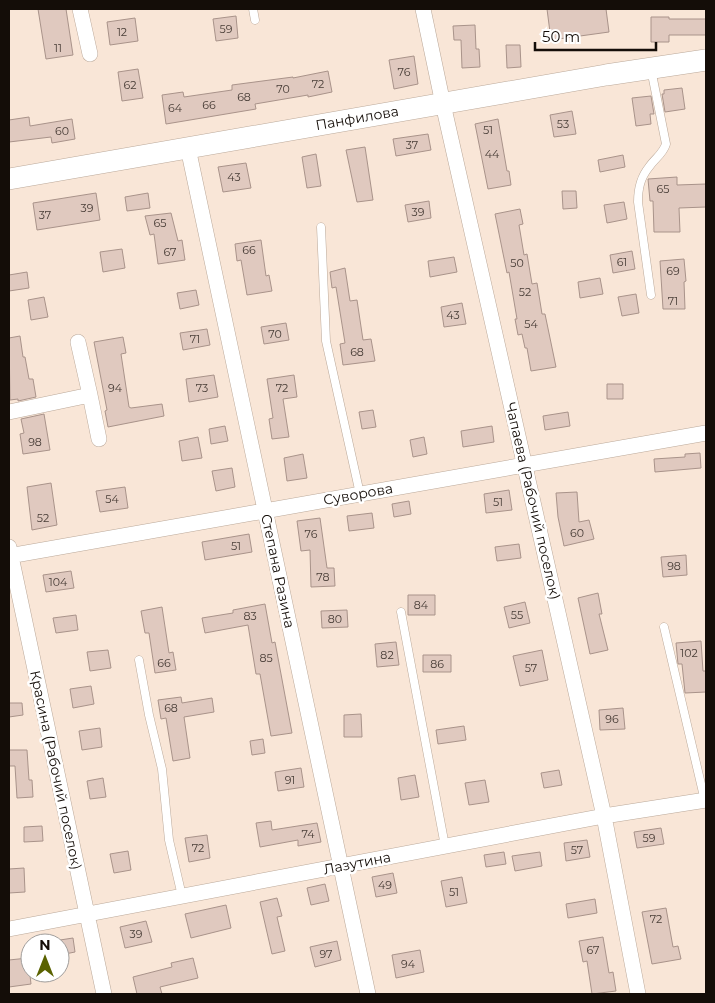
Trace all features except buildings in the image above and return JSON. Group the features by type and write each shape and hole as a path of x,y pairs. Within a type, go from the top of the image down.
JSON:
{"street":[{"path":"80,9 90,54"},
{"name":"Чапаева (Рабочий поселок)","path":"423,9 604,816 638,994"},
{"name":"Панфилова","path":"9,179 706,60"},
{"name":"Степана Разина","path":"188,148 368,994"},
{"path":"78,342 99,439"},
{"path":"9,412 90,395"},
{"name":"Суворова","path":"9,552 266,511 706,433"},
{"name":"Красина (Рабочий поселок)","path":"9,552 104,994"},
{"name":"Лазутина","path":"9,929 604,816 706,800"}],"lane":[{"path":"253,9 255,20"},
{"path":"651,68 666,144 664,151 648,167 640,181 638,191 651,296"},
{"path":"321,226 326,341 360,494"},
{"path":"400,612 445,846"},
{"path":"664,627 706,800"},
{"path":"139,660 149,715 162,769 169,840 182,896"}]}
